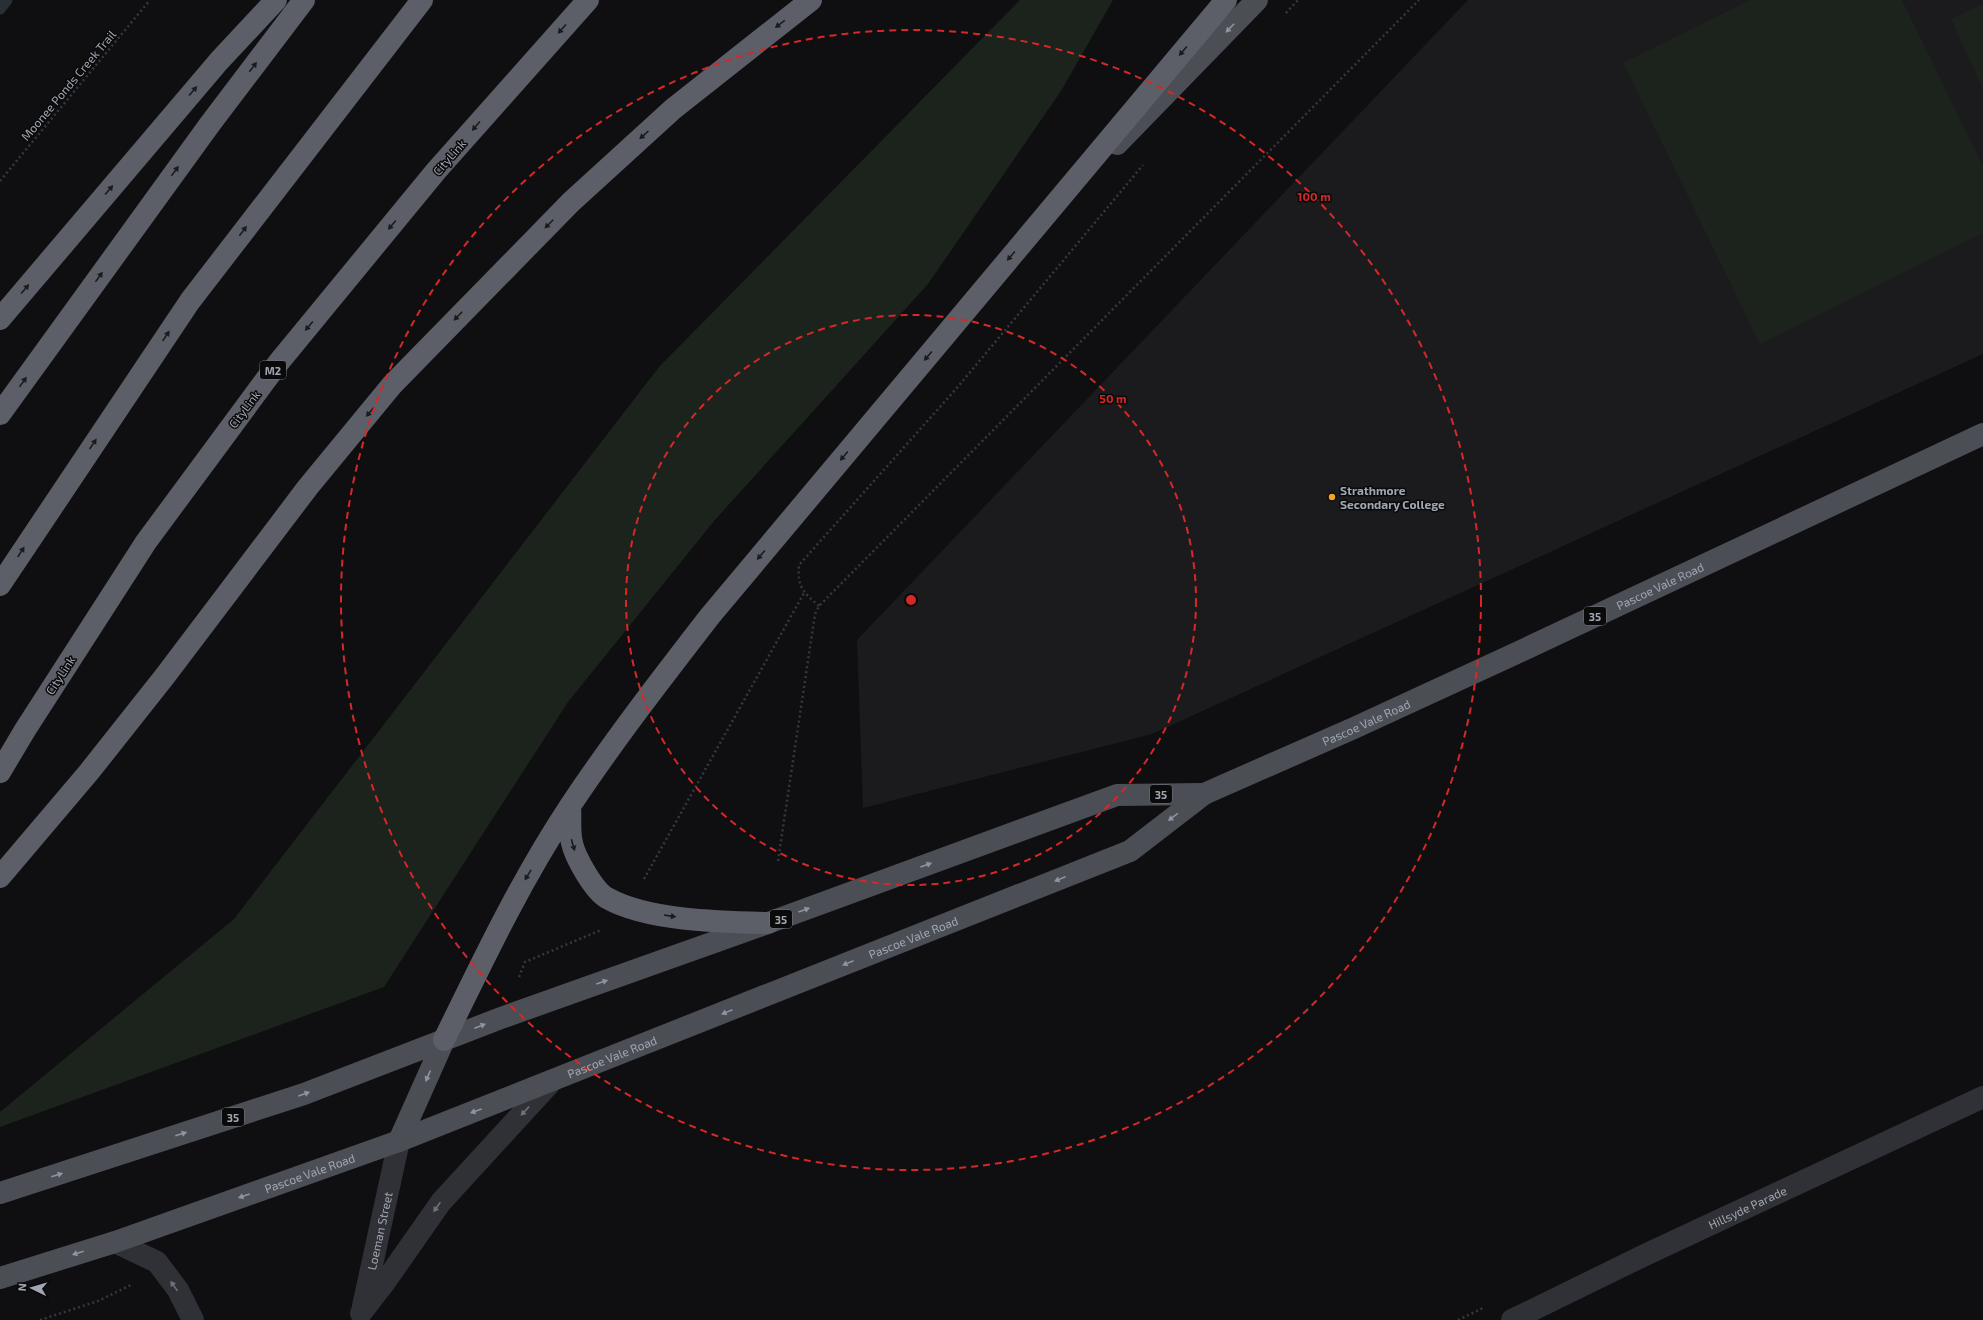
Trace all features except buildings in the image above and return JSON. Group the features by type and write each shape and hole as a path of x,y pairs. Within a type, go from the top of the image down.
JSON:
{"highway":[{"path":"0,319 219,61 276,0"},
{"path":"0,414 210,124 304,0"},
{"path":"0,585 190,301 422,0"},
{"name":"CityLink","path":"0,772 25,730 146,542 279,362 436,171 588,0"},
{"path":"0,877 89,772 165,676 308,487 392,385 571,202 673,109 811,0"},
{"path":"444,1040 517,893 570,806 638,711 710,616 1226,0"},
{"path":"570,806 572,842 581,866 606,898 645,912 712,922 768,923"}],"main road":[{"path":"1036,226 1258,0"},
{"name":"Pascoe Vale Road","path":"0,1278 115,1242 399,1141 551,1082 1130,851 1204,794 1354,728 1508,657 1983,434"},
{"name":"Pascoe Vale Road","path":"0,1193 304,1094 501,1018 768,923 1117,795 1204,794"},
{"path":"399,1141 444,1040"}],"street":[{"path":"361,1316 441,1202 551,1082"},
{"name":"Hillsyde Parade","path":"1512,1320 1647,1254 1983,1097"},
{"name":"Loeman Street","path":"361,1316 399,1141"},
{"path":"115,1242 157,1262 178,1290 193,1320"}],"path":[{"name":"Moonee Ponds Creek Trail","path":"0,181 150,0"},
{"path":"1282,17 1298,0"},
{"path":"778,861 815,614 819,606 1419,0"},
{"path":"819,606 804,593 798,580 799,565 956,389 1096,220 1148,160"},
{"path":"501,1018 525,962 599,932 625,905 640,885 804,593"},
{"path":"40,1320 98,1301 136,1282"}],"shaded area":[{"path":"1020,0 1113,0 1061,91 928,284 714,521 568,702 384,987 0,1127 0,1112 234,919 659,367"},
{"name":"Strathmore Secondary College","path":"1468,0 1983,0 1983,354 1152,734 863,808 857,640"},
{"path":"1750,0 1902,0 1983,166 1983,233 1760,344 1623,63"},
{"path":"1983,4 1983,89 1951,19"}],"waterway":[{"path":"0,9 7,0"}],"place":[{"name":"Strathmore Secondary College","path":"1332,497"}]}
